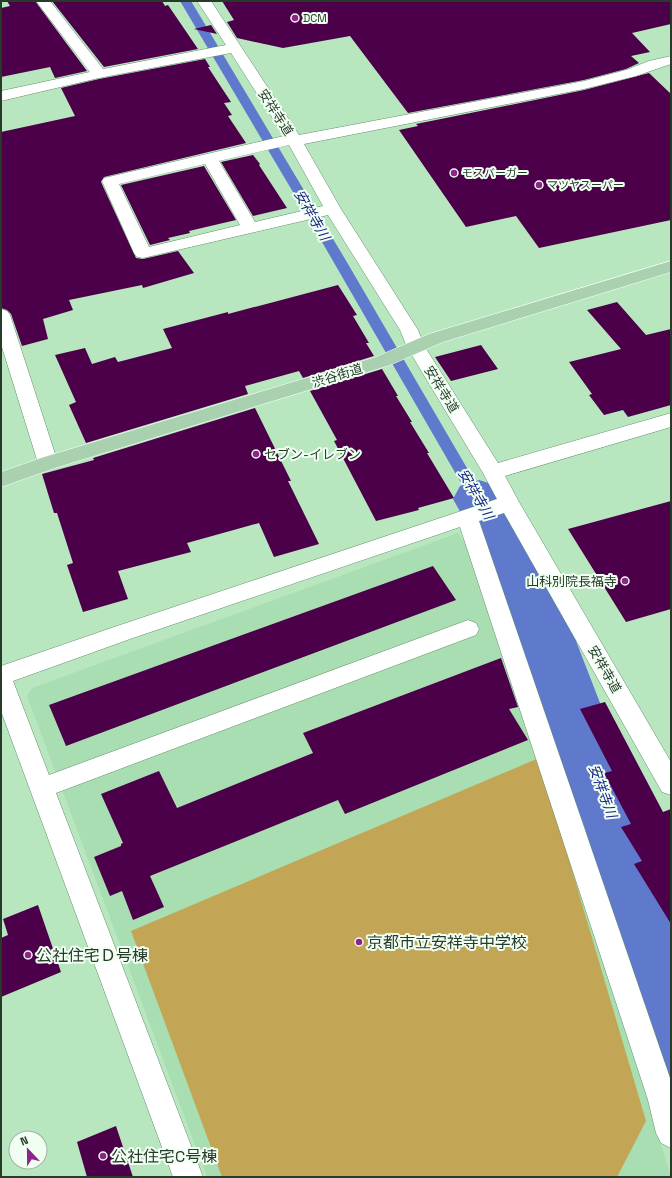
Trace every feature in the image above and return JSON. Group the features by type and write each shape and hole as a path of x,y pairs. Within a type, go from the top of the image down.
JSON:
{"main road":[{"name":"渋谷街道","path":"1,480 48,463 383,361 436,338 671,266"}],"street":[{"path":"43,1 99,74"},
{"name":"安祥寺道","path":"204,1 294,140 333,210 409,330 412,349 493,472 509,503 671,784"},
{"path":"1,96 99,74 234,48"},
{"path":"333,210 300,216 143,253 110,180 254,147 584,85 664,66"},
{"path":"209,158 250,228"},
{"path":"1,314 9,369 48,463"},
{"path":"493,472 671,420"},
{"path":"188,1177 1,678 140,627 509,503"},
{"path":"467,516 663,1100 671,1134"},
{"path":"42,788 468,629"}],"shaded area":[{"name":"京都市立安祥寺中学校","path":"458,533 471,552 530,708 671,1177 207,1177 27,696 32,688"},
{"path":"539,758 646,1121 617,1177 222,1177 131,931"}],"water":[{"path":"180,1 191,1 348,264 513,547 566,709 584,774 671,1016 671,1084 632,943 510,582 464,488 303,209"}],"building":[{"path":"7,1 35,1 87,71 55,78 50,67 1,77 1,8 10,6"},
{"path":"52,1 162,1 165,6 168,5 198,49 104,67"},
{"path":"222,1 671,1 671,24 632,33 650,52 631,56 639,63 626,69 584,80 408,113 350,36 283,48 237,38 227,22 234,20"},
{"path":"211,25 217,34 194,29"},
{"path":"205,59 210,67 208,67 231,102 224,103 232,115 228,116 246,143 104,177 101,182 136,258 143,259 178,251 194,273 143,288 142,285 69,300 73,310 43,319 48,339 22,346 11,314 7,310 1,308 1,132 75,116 61,88 99,79"},
{"name":"マツヤスーパー","path":"649,73 671,94 671,220 539,248 516,216 466,227 399,130 418,126 416,124 584,90"},
{"path":"253,155 287,208 253,216 221,162"},
{"path":"204,166 236,220 189,231 190,233 168,238 170,240 150,245 121,185"},
{"path":"338,285 357,315 353,316 369,343 366,343 374,356 303,378 299,371 245,386 248,394 86,443 69,405 76,402 55,355 85,348 92,364 115,357 118,362 172,348 163,329 228,312 228,314"},
{"path":"617,302 646,335 671,329 671,405 628,417 623,410 604,415 589,395 592,394 569,362 621,349 587,310"},
{"path":"481,345 498,369 451,381 435,357"},
{"path":"382,369 412,422 410,422 429,453 427,453 454,498 418,508 419,510 376,521 334,441 337,440 310,391"},
{"path":"255,408 291,481 288,481 319,544 274,557 259,523 187,543 191,552 118,571 128,599 83,612 67,565 73,563 57,513 54,513 42,474 94,460 93,458"},
{"path":"671,501 671,609 626,622 568,529"},
{"path":"433,566 456,600 66,746 49,705"},
{"path":"501,658 518,707 509,709 528,740 345,814 338,800 150,876 164,907 133,920 122,891 110,896 94,857 121,846 123,843 101,794 159,771 177,808 313,753 303,733"},
{"path":"605,702 663,812 671,809 671,924 634,864 642,861 621,827 631,824 604,773 612,771 580,709"},
{"name":"公社住宅Ｄ号棟","path":"38,905 61,972 1,997 1,938 8,935 3,919"},
{"name":"公社住宅C号棟","path":"116,1126 133,1177 87,1177 77,1142"}],"waterway":[{"name":"安祥寺川","path":"479,499 520,569 617,829 671,1030"}],"place":[{"name":"DCM","path":"295,18"},
{"name":"モスバーガー","path":"454,173"},
{"name":"マツヤスーパー","path":"539,185"},
{"name":"セブン-イレブン","path":"256,454"},
{"name":"山科別院長福寺","path":"625,581"},
{"name":"京都市立安祥寺中学校","path":"359,942"},
{"name":"公社住宅Ｄ号棟","path":"28,955"},
{"name":"公社住宅C号棟","path":"103,1156"}]}
